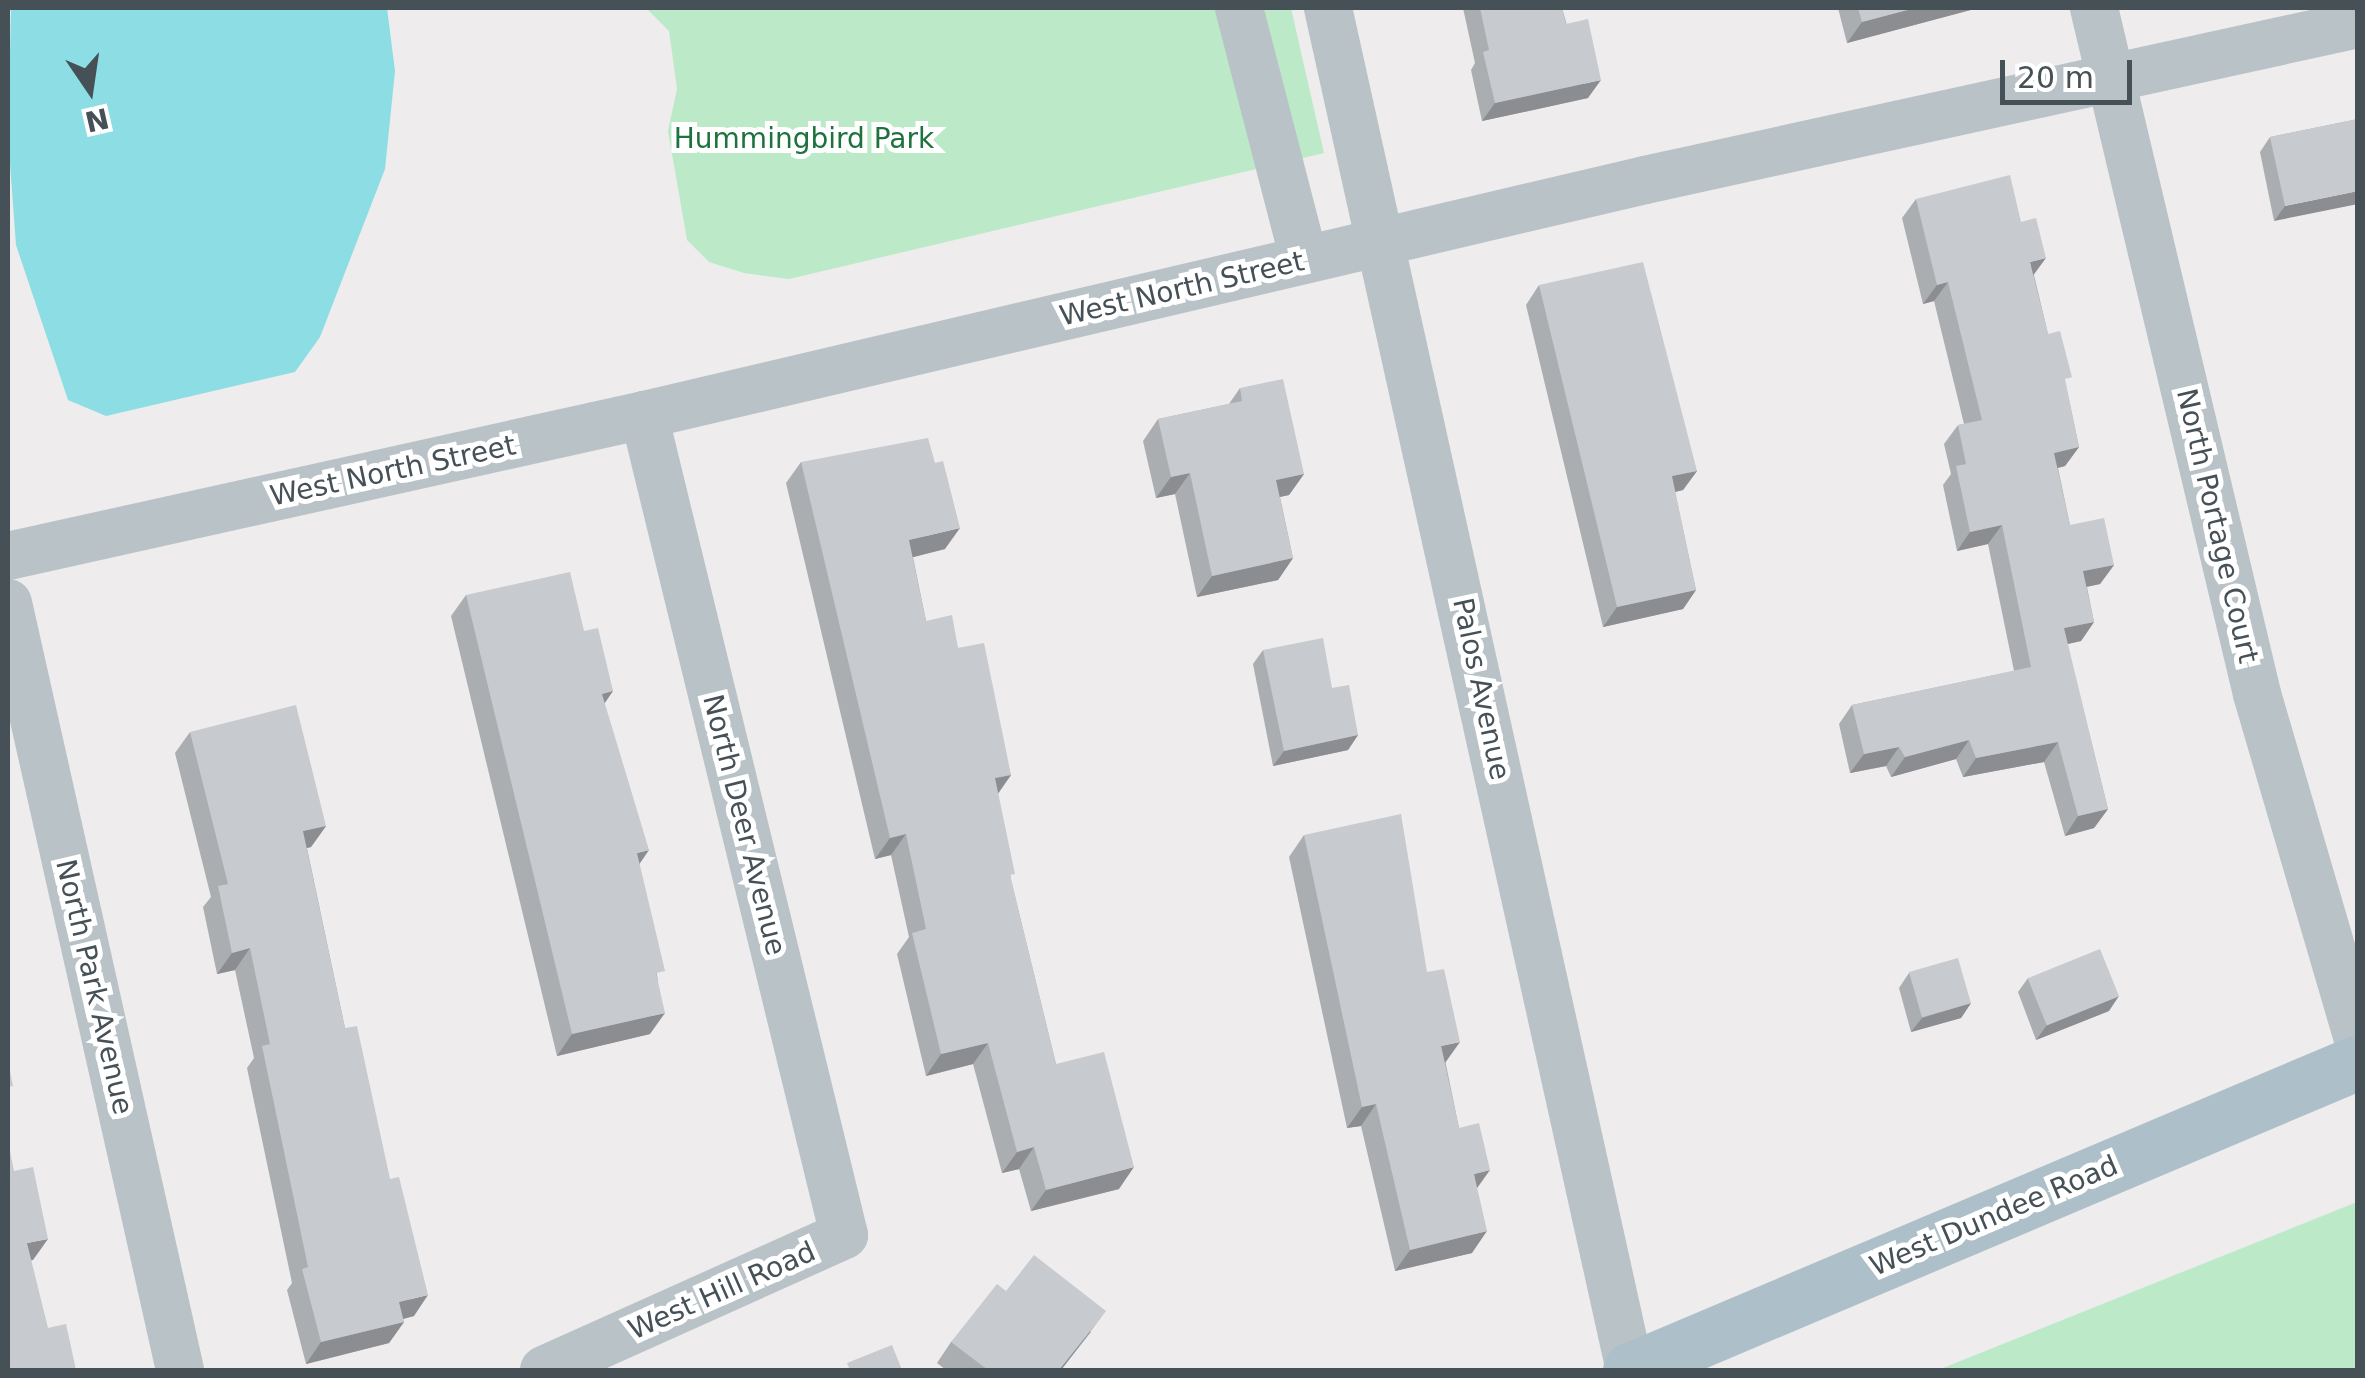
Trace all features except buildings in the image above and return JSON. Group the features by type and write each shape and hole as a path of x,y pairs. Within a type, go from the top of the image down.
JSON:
{"main road":[{"name":"West Dundee Road","path":"1630,1370 2358,1062"}],"street":[{"path":"1239,8 1304,260"},
{"name":"Palos Avenue","path":"1328,8 1630,1370"},
{"name":"North Portage Court","path":"2094,8 2257,694 2358,1040"},
{"name":"West North Street","path":"8,556 644,415 1378,241 2358,24"},
{"name":"North Deer Avenue","path":"644,415 844,1236"},
{"name":"North Park Avenue","path":"8,603 180,1370"},
{"name":"West Hill Road","path":"544,1370 844,1236"}],"green space":[{"name":"Hummingbird Park","path":"646,8 1291,8 1324,153 789,279 744,273 709,262 687,240 668,131 677,89 669,31"},
{"path":"2357,1202 2357,1370 1938,1370 2115,1299"}],"water":[{"path":"11,8 387,8 395,71 385,169 320,337 295,372 106,416 68,400 16,245 8,136"}]}
